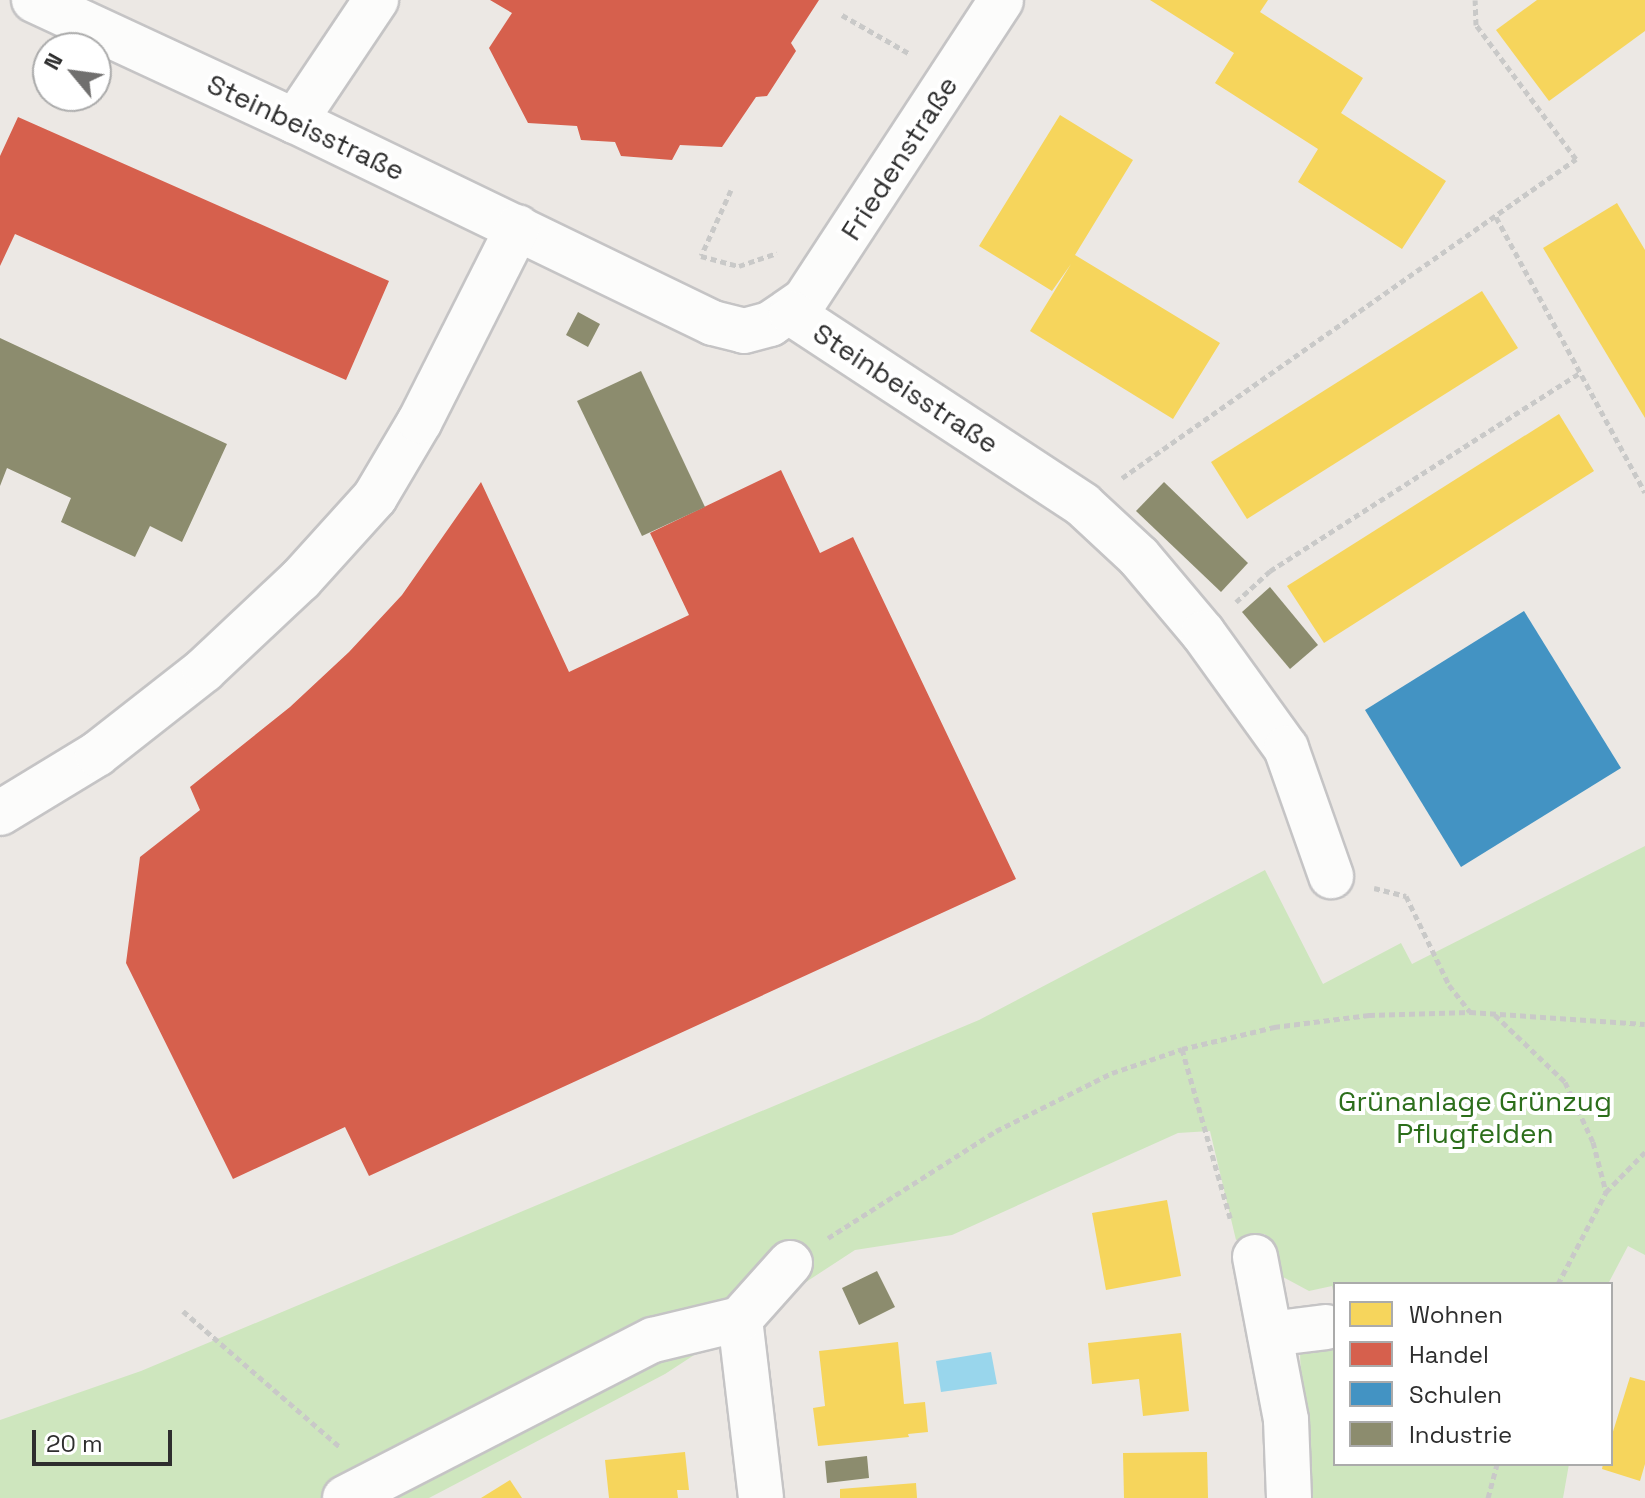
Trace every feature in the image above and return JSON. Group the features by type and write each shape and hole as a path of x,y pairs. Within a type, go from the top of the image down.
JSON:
{"street":[{"name":"Steinbeisstraße","path":"34,0 518,227 713,323 744,331 770,324 791,313 1083,505 1139,557 1203,633 1286,748 1331,876"},
{"path":"295,121 376,0"},
{"name":"Friedenstraße","path":"791,313 805,300 837,253 1001,0"},
{"path":"0,813 97,754 204,670 300,580 375,497 420,421 518,227"},
{"path":"1255,1257 1286,1420 1289,1498"},
{"path":"361,1489 653,1340 740,1319 790,1263"},
{"path":"740,1319 761,1498"},
{"path":"1270,1334 1326,1327"}],"path":[{"path":"1083,505 1576,159 1476,25 1475,0"},
{"path":"842,15 911,55"},
{"path":"902,67 918,44"},
{"path":"731,190 701,256 739,266 776,255 783,245"},
{"path":"1496,217 1645,492"},
{"path":"1203,633 1270,571 1580,373"},
{"path":"1331,876 1406,896 1449,985 1470,1012"},
{"path":"790,1263 996,1131 1112,1073 1182,1049 1274,1027 1369,1015 1470,1012 1556,1015 1645,1024"},
{"path":"1493,1014 1565,1082 1593,1142 1606,1192"},
{"path":"1182,1049 1236,1238 1255,1257"},
{"path":"1559,1282 1606,1192 1645,1152"},
{"path":"183,1311 361,1489"},
{"path":"1488,1498 1496,1466"}],"green space":[{"name":"Grünanlage Grünzug Pflugfelden","path":"1645,846 1645,1255 1628,1246 1609,1282 1333,1282 1333,1291 1332,1286 1309,1291 1283,1277 1265,1234 1236,1240 1210,1131 1178,1133 952,1235 855,1250 665,1374 429,1498 0,1498 0,1420 141,1371 979,1020 1265,870 1323,984 1401,943 1412,964"},
{"path":"1333,1344 1333,1466 1569,1466 1563,1498 1305,1498 1300,1352"}],"water":[{"path":"991,1352 997,1384 941,1392 936,1361"}],"building: Wohnen":[{"path":"1150,0 1268,0 1260,12 1363,78 1341,113 1446,181 1402,249 1298,182 1318,149 1215,83 1234,53"},
{"path":"1537,0 1645,0 1645,31 1549,101 1496,30"},
{"path":"1060,115 1133,160 1075,255 1220,343 1173,419 1030,331 1071,264 1052,291 979,246"},
{"path":"1617,203 1645,250 1645,418 1543,248"},
{"path":"1482,291 1518,348 1247,519 1211,462"},
{"path":"1559,414 1594,471 1324,643 1287,586"},
{"path":"1167,1200 1181,1276 1106,1290 1092,1213"},
{"path":"1181,1333 1189,1411 1143,1416 1139,1379 1092,1384 1088,1343"},
{"path":"898,1342 904,1404 925,1402 928,1432 908,1434 909,1437 818,1446 813,1408 825,1406 819,1351"},
{"path":"1630,1377 1645,1381 1645,1464 1640,1481 1602,1469 1603,1466 1613,1466 1613,1432"},
{"path":"685,1452 689,1490 677,1490 678,1498 609,1498 605,1460"},
{"path":"1207,1452 1208,1498 1124,1498 1123,1453"},
{"path":"510,1480 522,1498 481,1498"},
{"path":"916,1483 917,1498 840,1498 840,1489"}],"building: Handel":[{"path":"490,0 819,0 791,43 796,51 767,96 756,97 722,147 680,145 672,160 621,156 615,142 581,140 577,126 528,123 489,48 512,13"},
{"path":"18,117 389,281 346,380 15,234 0,266 0,156"},
{"path":"781,470 820,553 853,537 1016,879 369,1176 345,1127 233,1179 126,963 140,857 200,810 190,787 290,707 349,652 402,595 481,482 569,672 689,615 650,533"}],"building: Schulen":[{"path":"1524,611 1621,768 1461,867 1365,710"}],"building: Industrie":[{"path":"578,312 600,324 588,347 566,335"},
{"path":"0,338 227,444 182,542 150,526 135,557 61,522 71,498 7,468 0,486"},
{"path":"641,371 705,507 642,536 577,401"},
{"path":"1164,482 1248,563 1221,592 1136,511"},
{"path":"1270,587 1318,645 1290,669 1242,612"},
{"path":"877,1271 895,1307 859,1325 842,1288"},
{"path":"867,1456 869,1478 827,1483 825,1461"}]}
